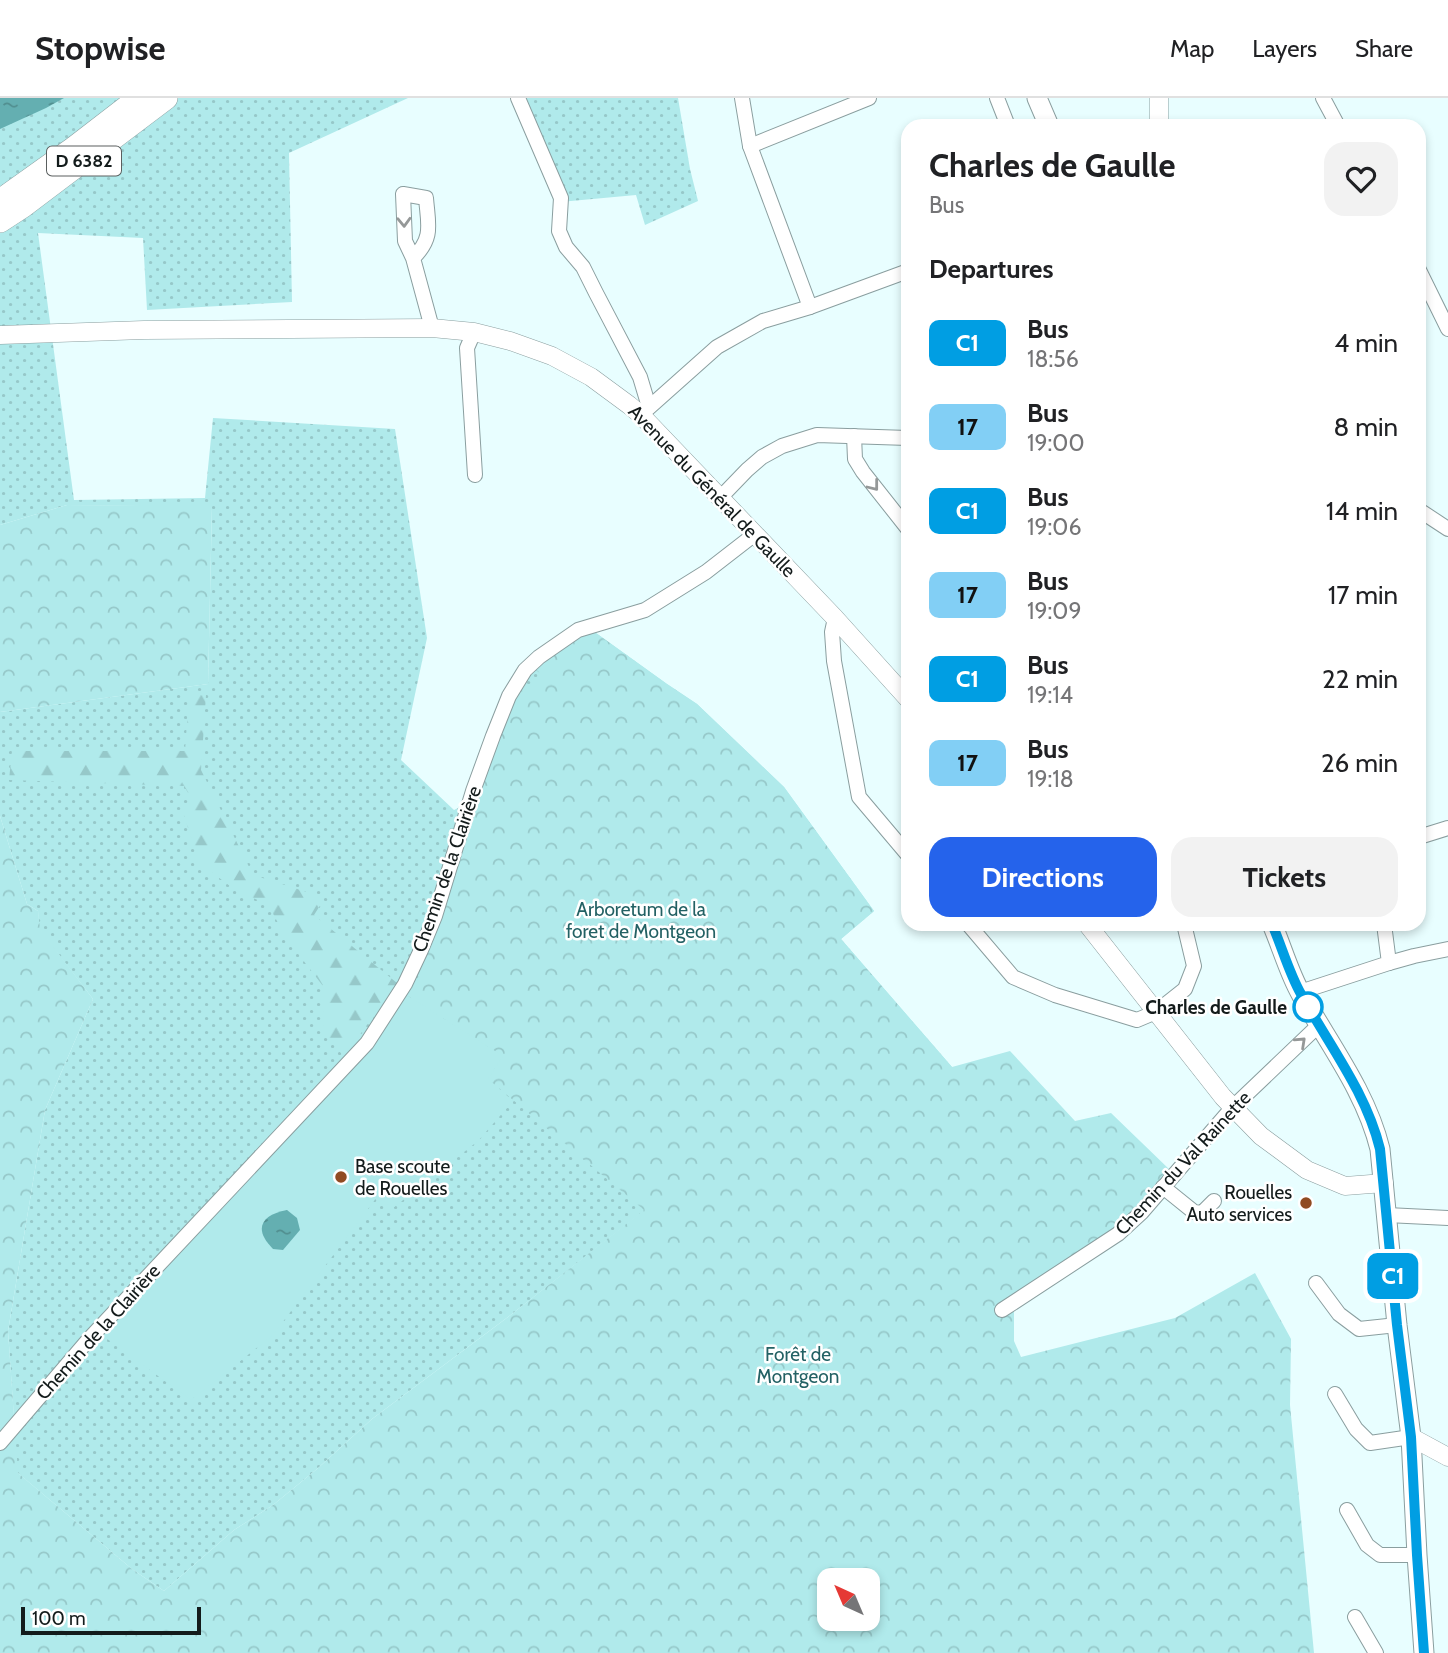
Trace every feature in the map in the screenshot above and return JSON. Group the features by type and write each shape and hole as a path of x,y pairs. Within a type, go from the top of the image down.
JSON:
{"highway":[{"name":"D 6382","path":"0,201 139,98"},
{"name":"D 6382","path":"0,220 166,98"}],"main road":[{"path":"1037,98 1046,119"},
{"path":"1275,931 1300,992 1361,1098 1375,1128 1380,1149 1411,1437 1424,1653"}],"street":[{"path":"518,98 561,198 559,231 566,247 583,267 640,377 645,411"},
{"path":"741,98 750,146 810,307"},
{"path":"750,146 869,98"},
{"path":"998,98 1006,119"},
{"path":"1159,98 1159,119"},
{"path":"1323,98 1334,119"},
{"path":"413,258 432,328"},
{"path":"645,411 717,347 763,321 901,274"},
{"path":"1426,284 1448,329"},
{"name":"Avenue du Général de Gaulle","path":"0,335 144,330 432,328 474,332 552,356 645,411 720,498 901,691"},
{"path":"474,332 467,348 475,475"},
{"path":"720,498 762,457 782,446 817,435 901,438"},
{"path":"854,436 855,459 901,520"},
{"path":"1426,515 1448,529"},
{"name":"Chemin de la Clairière","path":"0,1443 89,1339 367,1043 405,984 421,950 435,916 473,791 493,736 509,696 525,670 578,630 645,610 706,572 755,534"},
{"path":"835,618 832,632 834,661 859,797 901,847"},
{"path":"1426,835 1448,828"},
{"path":"974,931 1013,977 1055,995 1137,1020 1156,1012 1185,989 1194,966 1186,931"},
{"path":"1092,931 1232,1108 1261,1136 1307,1170 1345,1186 1384,1183"},
{"path":"1385,931 1389,963"},
{"path":"1300,992 1389,963 1448,949"},
{"name":"Chemin du Val Rainette","path":"1002,1310 1118,1234 1142,1212 1232,1108 1319,1025"},
{"path":"1164,1187 1194,1212 1202,1213 1214,1201"},
{"path":"1387,1215 1448,1218"},
{"path":"1316,1283 1339,1314 1359,1329 1397,1325"},
{"path":"1335,1394 1356,1429 1370,1443 1411,1437 1448,1457"},
{"path":"1347,1510 1367,1545 1380,1555 1417,1555"},
{"path":"1354,1617 1376,1653"}],"green space":[{"name":"Arboretum de la foret de Montgeon","path":"0,98 408,98 289,153 292,302 147,310 143,238 38,233 74,500 205,498 213,418 395,429 427,638 401,760 454,810 464,805 491,721 517,675 576,626 596,633 697,704 784,787 874,911 841,939 952,1067 645,1210 372,1419 317,1469 273,1505 234,1530 164,1591 132,1569 0,1458 15,1433 8,1331 45,1110 93,999 39,929 38,911 27,904 0,816 0,712 208,684 212,507 67,505 0,525"},
{"path":"515,98 678,98 698,201 645,225 636,195 560,202"},
{"path":"67,505 212,506 208,684 0,712 0,525"},
{"name":"Forêt de Montgeon","path":"596,633 697,704 784,787 874,911 841,939 952,1067 1010,1051 1075,1121 1111,1113 1170,1170 1098,1248 1014,1300 1014,1341 1021,1357 1175,1318 1255,1273 1291,1339 1290,1405 1314,1653 0,1653 0,816 27,904 38,911 40,929 93,999 45,1110 8,1331 18,1473 132,1569 164,1591 234,1530 273,1505 317,1469 372,1419 644,1210 488,1079 502,1056 405,994 408,987 415,986 421,978 418,972 499,736 521,688 536,687 544,676 533,668 578,638"},
{"path":"189,695 206,695 201,770 253,875 310,893 321,904 314,915 397,983 344,1057 324,1031 323,986 286,938 269,906 230,886 199,863 182,809 195,805 184,786 9,780 12,751 185,751"},
{"name":"Base scoute de Rouelles","path":"405,994 503,1056 488,1079 513,1101 478,1141 393,1208 377,1197 273,1335 191,1400 99,1333"}],"water":[{"path":"0,98 64,98 0,129"},
{"path":"287,1210 297,1218 300,1230 283,1250 273,1249 263,1235 263,1224 271,1215"}],"bus line":[{"name":"C1","path":"1275,931 1300,992 1361,1098 1375,1128 1380,1149 1411,1437 1424,1653"}],"place":[{"name":"Charles de Gaulle","path":"1308,1007"},
{"name":"Base scoute de Rouelles","path":"341,1177"},
{"name":"Rouelles Auto services","path":"1306,1203"}]}
